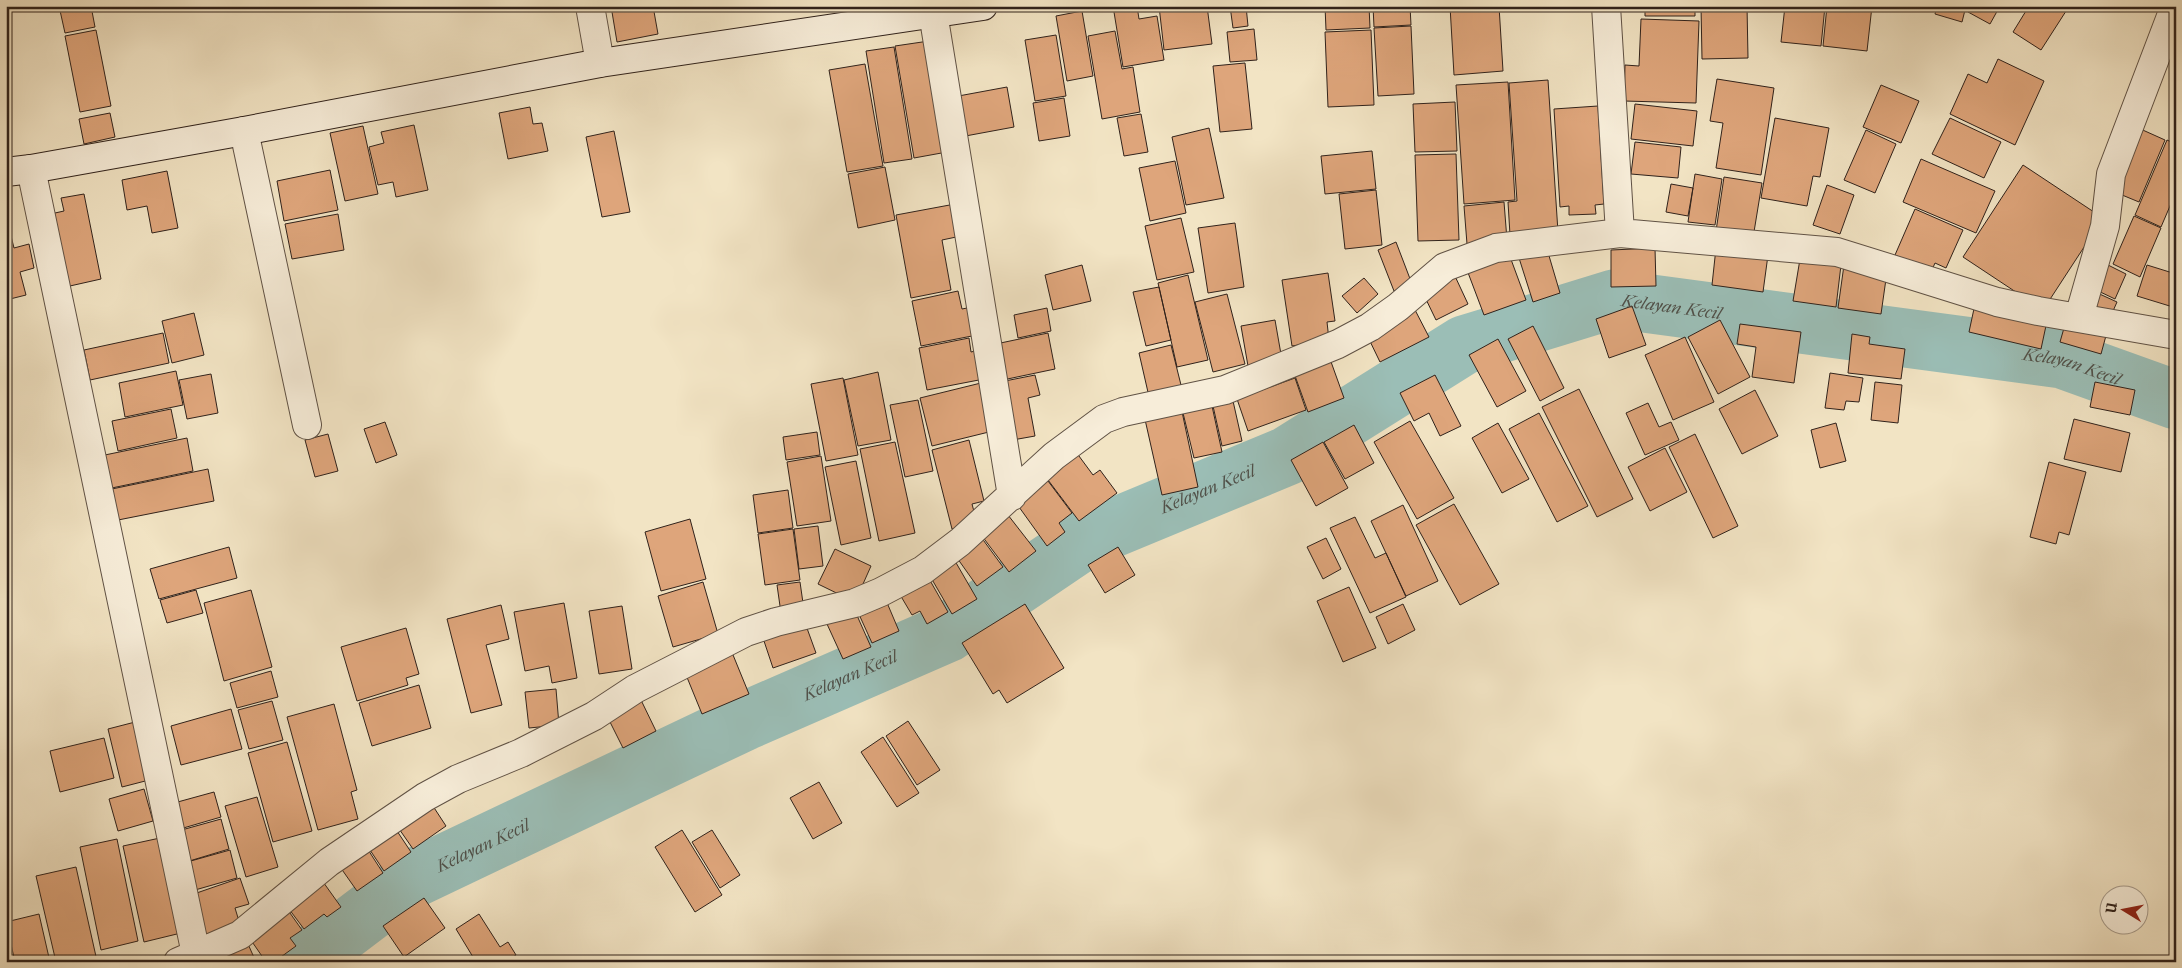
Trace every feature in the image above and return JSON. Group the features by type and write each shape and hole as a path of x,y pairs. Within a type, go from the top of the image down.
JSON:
{"street":[{"path":"590,6 600,63"},
{"path":"983,6 600,63 244,132 18,170 187,958 240,934 329,862 425,797 458,779 521,753 594,716 635,688 746,632 776,622 855,603 923,570 960,542 1054,456 1104,419 1123,412 1225,390 1338,344 1370,327 1398,307 1445,267 1496,248 1620,233 1837,252 1998,302 2038,312 2079,317 2176,335"},
{"path":"1606,6 1620,233"},
{"path":"2079,317 2105,226 2111,174 2175,6"},
{"path":"933,13 1012,496"},
{"path":"244,132 307,425"}],"building":[{"path":"59,6 91,6 95,27 65,33"},
{"path":"611,6 653,6 658,34 617,42"},
{"path":"1113,6 1137,6 1139,19 1157,16 1164,60 1123,67"},
{"path":"1159,6 1207,6 1212,44 1164,50"},
{"path":"1230,6 1246,6 1248,26 1233,28"},
{"path":"1325,6 1369,6 1370,28 1326,30"},
{"path":"1373,6 1410,6 1411,25 1374,27"},
{"path":"1450,6 1499,6 1503,71 1454,75"},
{"path":"1645,6 1695,6 1695,16 1645,16"},
{"path":"1701,6 1747,6 1748,58 1702,59"},
{"path":"1785,6 1825,6 1821,46 1781,42"},
{"path":"1827,6 1872,6 1867,51 1823,46"},
{"path":"1937,6 1966,6 1962,22 1935,14"},
{"path":"1971,6 2000,6 1990,24 1968,12"},
{"path":"2029,6 2065,6 2068,8 2041,50 2013,32"},
{"path":"1082,11 1093,76 1067,81 1056,16"},
{"path":"1641,19 1699,21 1696,103 1624,101 1625,65 1639,66"},
{"path":"1411,26 1414,94 1378,96 1374,28"},
{"path":"1254,29 1257,60 1230,62 1227,32"},
{"path":"96,30 111,106 80,112 65,36"},
{"path":"1371,30 1374,105 1328,107 1325,32"},
{"path":"1115,31 1122,69 1133,67 1140,112 1102,119 1088,36"},
{"path":"1056,35 1066,96 1035,101 1025,40"},
{"path":"929,41 947,152 914,158 895,46"},
{"path":"894,47 912,159 884,163 866,51"},
{"path":"1998,59 2044,81 2015,145 1950,114 1968,74 1987,83"},
{"path":"1245,63 1252,129 1220,132 1213,66"},
{"path":"865,64 883,166 847,172 829,70"},
{"path":"1717,79 1774,88 1761,175 1716,168 1723,123 1710,121"},
{"path":"1548,80 1558,232 1510,235 1508,202 1517,201 1509,83"},
{"path":"1508,82 1515,200 1464,204 1456,85"},
{"path":"1881,85 1919,101 1901,143 1863,127"},
{"path":"1007,87 1014,127 960,137 953,97"},
{"path":"1064,98 1070,136 1039,141 1033,103"},
{"path":"1455,102 1457,151 1415,152 1413,104"},
{"path":"1635,104 1697,111 1693,146 1631,139"},
{"path":"1598,106 1604,204 1595,205 1596,214 1569,215 1569,206 1560,207 1554,109"},
{"path":"530,107 533,124 542,123 548,151 508,159 499,113"},
{"path":"110,113 115,137 84,144 79,119"},
{"path":"1141,114 1148,152 1124,156 1117,118"},
{"path":"1775,118 1829,128 1820,177 1813,176 1807,206 1761,198"},
{"path":"1950,118 2001,142 1984,178 1932,154"},
{"path":"414,125 428,190 396,197 393,182 378,185 369,147 384,143 381,132"},
{"path":"363,126 378,194 345,201 330,133"},
{"path":"2136,127 2165,140 2139,202 2110,190"},
{"path":"1209,128 1224,198 1186,205 1172,137"},
{"path":"1866,130 1896,144 1875,193 1844,180"},
{"path":"614,131 630,212 602,217 586,137"},
{"path":"2167,140 2176,144 2176,192 2161,227 2135,215"},
{"path":"1635,142 1681,147 1678,178 1631,174"},
{"path":"1372,151 1376,189 1325,194 1321,156"},
{"path":"1456,154 1459,240 1418,241 1415,155"},
{"path":"1921,159 1995,191 1976,233 1903,202"},
{"path":"1175,161 1186,213 1150,221 1139,168"},
{"path":"2023,165 2103,218 2043,310 1963,257"},
{"path":"885,167 895,220 858,228 848,174"},
{"path":"330,170 338,210 284,221 277,181"},
{"path":"167,171 178,228 152,233 147,206 127,210 122,180"},
{"path":"1695,174 1722,179 1715,225 1688,222"},
{"path":"1724,177 1762,183 1753,238 1716,231"},
{"path":"1671,184 1693,188 1688,216 1666,212"},
{"path":"1827,185 1854,195 1840,234 1813,225"},
{"path":"1376,190 1382,245 1345,249 1339,194"},
{"path":"84,194 101,279 61,288 46,215 64,211 61,198"},
{"path":"1504,202 1507,240 1467,244 1464,206"},
{"path":"955,204 961,236 942,240 951,290 911,298 896,215"},
{"path":"1915,209 1963,230 1946,268 1935,263 1931,272 1895,255"},
{"path":"338,214 344,250 292,259 285,224"},
{"path":"2134,216 2161,228 2140,277 2113,264"},
{"path":"1181,218 1194,272 1157,280 1145,226"},
{"path":"1235,223 1244,287 1208,293 1198,228"},
{"path":"9,228 14,248 29,244 34,268 20,272 26,295 6,300 6,229"},
{"path":"1396,242 1412,284 1394,291 1378,250"},
{"path":"1655,248 1656,286 1611,287 1611,250"},
{"path":"1716,248 1768,255 1763,292 1712,285"},
{"path":"1547,249 1560,293 1533,302 1519,258"},
{"path":"1509,254 1526,300 1484,315 1467,270"},
{"path":"1800,259 1841,265 1836,307 1793,301"},
{"path":"2104,263 2126,274 2115,299 2092,288"},
{"path":"1082,265 1091,301 1053,310 1045,275"},
{"path":"1844,265 1887,272 1881,314 1838,308"},
{"path":"2147,265 2176,274 2176,299 2173,307 2137,296"},
{"path":"1328,273 1335,321 1327,322 1329,340 1292,346 1282,280"},
{"path":"1454,274 1468,304 1436,320 1421,289"},
{"path":"1188,275 1208,360 1177,367 1158,283"},
{"path":"1364,278 1378,294 1357,313 1342,296"},
{"path":"1159,287 1171,340 1146,346 1133,292"},
{"path":"958,291 962,309 972,307 977,335 921,346 912,301"},
{"path":"2093,291 2117,302 2109,320 2085,309"},
{"path":"1227,294 1245,364 1213,372 1195,302"},
{"path":"1975,304 2047,321 2041,349 1969,332"},
{"path":"1632,306 1646,345 1609,358 1596,319"},
{"path":"1047,308 1051,331 1018,338 1014,315"},
{"path":"1414,308 1429,337 1380,362 1366,333"},
{"path":"194,313 204,355 172,363 162,321"},
{"path":"1275,320 1282,360 1248,366 1241,326"},
{"path":"1720,320 1750,377 1718,394 1688,337"},
{"path":"2066,321 2107,332 2101,354 2060,342"},
{"path":"1740,324 1801,332 1794,383 1752,377 1756,347 1737,344"},
{"path":"1533,326 1564,388 1540,401 1508,339"},
{"path":"163,333 169,363 90,380 84,350"},
{"path":"1048,333 1055,369 998,381 991,345"},
{"path":"1852,334 1870,337 1869,344 1905,349 1901,379 1848,373"},
{"path":"1685,337 1714,402 1673,420 1645,355"},
{"path":"969,338 971,352 979,350 984,379 927,390 919,348"},
{"path":"1498,339 1526,391 1497,407 1469,355"},
{"path":"1171,345 1183,393 1150,401 1139,353"},
{"path":"1330,359 1344,398 1308,412 1294,373"},
{"path":"176,371 183,405 125,417 119,383"},
{"path":"878,372 891,440 858,446 844,380"},
{"path":"1830,373 1863,378 1859,402 1846,401 1844,410 1825,408"},
{"path":"211,374 218,413 187,419 179,380"},
{"path":"1035,375 1040,395 1028,398 1035,436 1007,441 995,383"},
{"path":"1435,375 1461,426 1440,436 1429,413 1414,421 1400,393"},
{"path":"843,378 858,455 826,461 811,384"},
{"path":"1295,378 1306,410 1248,431 1237,399"},
{"path":"985,382 997,430 932,446 920,398"},
{"path":"1875,382 1902,385 1898,423 1871,420"},
{"path":"2095,382 2135,390 2130,415 2090,407"},
{"path":"1579,389 1633,499 1597,517 1542,407"},
{"path":"1755,390 1778,436 1742,454 1719,409"},
{"path":"918,400 933,471 905,477 890,405"},
{"path":"1233,401 1242,441 1222,446 1213,406"},
{"path":"1648,403 1659,427 1671,422 1679,440 1645,455 1626,413"},
{"path":"1212,406 1222,452 1194,458 1183,413"},
{"path":"1181,407 1198,487 1162,495 1144,415"},
{"path":"171,409 177,438 118,451 112,421"},
{"path":"1539,413 1588,506 1557,522 1509,429"},
{"path":"2074,419 2130,433 2121,472 2064,459"},
{"path":"1410,421 1454,498 1417,519 1374,442"},
{"path":"385,422 397,455 376,463 364,429"},
{"path":"1498,423 1529,479 1502,493 1472,438"},
{"path":"1836,423 1846,461 1820,468 1811,430"},
{"path":"1354,425 1374,463 1345,479 1324,442"},
{"path":"817,432 820,455 786,460 783,437"},
{"path":"328,434 338,471 315,477 305,440"},
{"path":"1695,434 1738,526 1713,538 1669,447"},
{"path":"187,438 193,471 107,489 100,456"},
{"path":"969,440 984,501 972,504 977,523 952,529 932,450"},
{"path":"895,442 915,533 879,541 860,449"},
{"path":"1323,442 1348,488 1316,506 1291,460"},
{"path":"1665,448 1687,492 1650,511 1628,467"},
{"path":"1076,452 1093,475 1100,470 1117,493 1079,521 1045,476"},
{"path":"821,456 831,521 797,526 787,462"},
{"path":"856,461 871,538 841,545 825,467"},
{"path":"2049,462 2086,472 2069,535 2059,532 2056,544 2030,537"},
{"path":"208,469 214,501 113,521 107,490"},
{"path":"1045,477 1072,513 1059,523 1065,532 1047,546 1014,500"},
{"path":"788,490 793,528 758,533 753,495"},
{"path":"1454,504 1499,584 1460,605 1416,525"},
{"path":"1403,505 1438,581 1406,596 1371,521"},
{"path":"1008,515 1036,551 1009,572 982,536"},
{"path":"1355,517 1375,558 1386,553 1406,597 1370,613 1330,528"},
{"path":"690,519 706,579 661,591 645,532"},
{"path":"818,526 823,566 799,569 794,529"},
{"path":"793,529 800,580 765,585 758,534"},
{"path":"981,537 1003,567 977,586 955,555"},
{"path":"1326,538 1341,569 1323,579 1307,547"},
{"path":"229,547 237,578 159,599 150,569"},
{"path":"1118,547 1135,575 1105,593 1088,565"},
{"path":"835,549 871,566 855,602 818,584"},
{"path":"955,561 977,599 952,614 930,576"},
{"path":"928,577 948,612 927,624 920,611 912,615 899,593"},
{"path":"703,582 718,634 673,647 658,596"},
{"path":"800,582 804,610 781,613 777,585"},
{"path":"1349,587 1376,648 1343,662 1317,601"},
{"path":"196,590 203,613 167,623 160,600"},
{"path":"251,590 272,667 224,681 204,603"},
{"path":"885,598 899,631 872,643 857,610"},
{"path":"564,603 577,678 552,683 549,666 525,671 514,612"},
{"path":"1025,604 1064,668 1007,703 999,690 993,694 962,643"},
{"path":"1403,604 1415,630 1388,644 1376,617"},
{"path":"501,605 509,639 486,645 502,705 471,713 447,619"},
{"path":"622,606 632,669 599,674 589,611"},
{"path":"855,611 871,647 843,659 827,624"},
{"path":"804,620 816,653 773,668 762,635"},
{"path":"406,628 419,674 406,678 408,685 357,701 341,647"},
{"path":"731,650 749,694 702,714 684,670"},
{"path":"271,671 278,697 237,708 230,683"},
{"path":"419,685 431,728 372,746 359,703"},
{"path":"556,689 559,725 529,728 525,692"},
{"path":"640,698 656,731 623,748 606,714"},
{"path":"272,701 283,740 249,749 238,710"},
{"path":"334,704 357,790 351,792 358,819 318,830 287,717"},
{"path":"231,709 242,749 181,765 171,726"},
{"path":"139,721 153,779 122,787 108,729"},
{"path":"908,721 940,770 917,785 886,736"},
{"path":"883,737 919,793 897,807 861,752"},
{"path":"104,738 114,778 60,792 50,751"},
{"path":"287,742 312,831 273,842 248,753"},
{"path":"819,782 842,823 813,839 790,798"},
{"path":"144,789 153,821 118,831 109,799"},
{"path":"214,792 221,817 180,829 174,803"},
{"path":"257,797 278,867 246,877 225,806"},
{"path":"429,800 446,826 413,849 395,823"},
{"path":"221,819 229,849 186,862 178,831"},
{"path":"393,825 411,852 384,871 366,844"},
{"path":"682,830 722,895 695,912 655,847"},
{"path":"712,830 740,875 720,888 692,842"},
{"path":"160,838 181,933 144,942 123,846"},
{"path":"117,839 138,941 101,950 80,847"},
{"path":"365,845 383,873 357,891 338,864"},
{"path":"230,850 237,878 188,892 180,864"},
{"path":"76,867 97,961 56,962 36,876"},
{"path":"240,878 249,904 235,908 242,931 205,943 188,896"},
{"path":"321,879 341,907 327,917 324,914 304,929 286,905"},
{"path":"424,898 445,928 404,957 383,926"},
{"path":"285,906 302,930 290,938 296,946 274,962 266,962 246,933"},
{"path":"39,914 50,962 15,962 6,922"},
{"path":"479,914 500,947 508,942 516,955 505,962 476,962 456,929"},
{"path":"248,944 256,962 212,962"}],"waterway":[{"name":"Kelayan Kecil","path":"303,962 414,878 745,721 947,633 1084,540 1287,456 1464,345 1614,299 2062,359 2176,400"}]}
